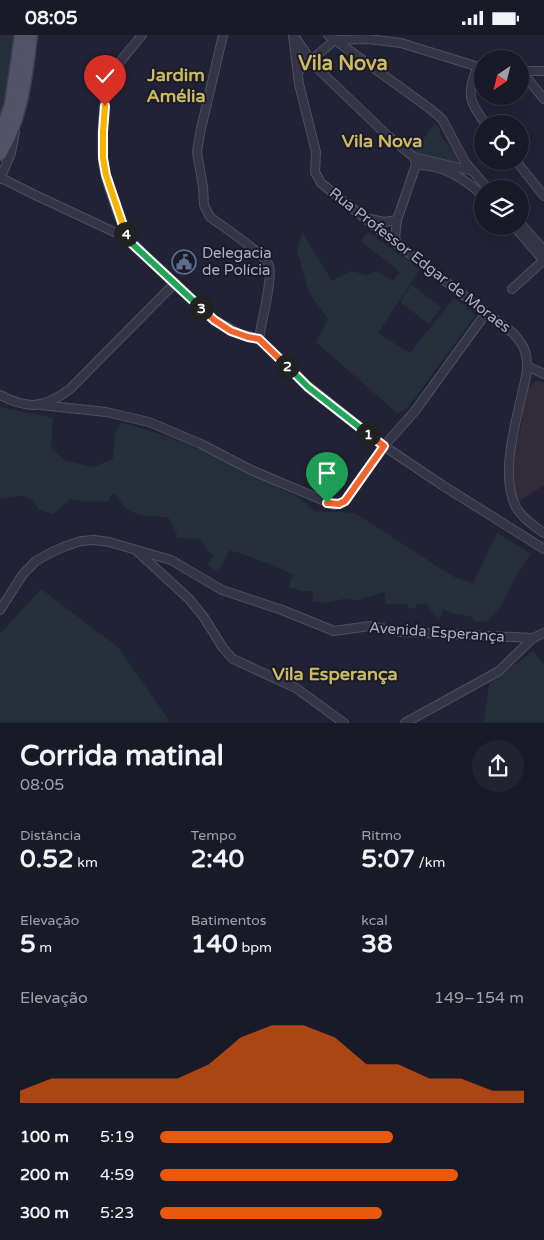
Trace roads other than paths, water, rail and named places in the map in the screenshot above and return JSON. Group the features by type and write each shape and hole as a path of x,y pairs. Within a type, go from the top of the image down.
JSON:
{"main road":[{"path":"0,136 11,104 21,35"},
{"path":"0,154 15,122 24,88 31,35"}],"street":[{"path":"127,239 106,175 103,158 105,106 109,82 113,73 142,35"},
{"path":"223,35 200,133 197,152 198,161 206,211 210,217 262,257 269,266 270,279 259,339"},
{"path":"293,35 310,61 415,161 440,168 458,177 474,189"},
{"name":"Rua Professor Edgar de Moraes","path":"293,35 303,102 316,152 314,168 316,177 398,245 513,333 525,349 527,366 510,459 511,492 518,510 544,533"},
{"path":"328,35 442,119 472,171 480,180"},
{"path":"298,71 335,40 368,39 401,43 474,66"},
{"path":"529,71 544,71"},
{"path":"474,80 470,88 470,99 479,115"},
{"path":"529,81 544,99"},
{"path":"15,122 14,143 1,179 127,239 214,320 240,335 259,339 308,387 384,446 544,549"},
{"path":"415,161 472,171"},
{"path":"398,245 395,238 397,220 415,161"},
{"path":"523,170 544,196"},
{"path":"364,217 378,222 397,220"},
{"path":"529,233 544,250"},
{"path":"512,289 544,261 522,235"},
{"path":"41,405 56,399 70,389 175,283"},
{"path":"0,395 22,404 106,412 149,422 200,444 251,470 334,505 345,501 384,446 415,411 486,313"},
{"path":"527,366 544,374"},
{"name":"Avenida Esperança","path":"0,610 23,574 36,561 52,552 81,541 94,540 172,559 222,590 282,610 334,631 370,626 402,632 533,638"},
{"path":"136,550 189,599 203,615 214,636 228,655 240,663 296,688 344,723"},
{"path":"405,723 499,671 533,638 544,633"}],"place":[{"name":"Delegacia de Polícia","path":"184,262"}],"district":[{"name":"Vila Nova","path":"343,64"},
{"name":"Jardim Amélia","path":"176,86"},
{"name":"Vila Nova","path":"382,141"},
{"name":"Vila Esperança","path":"335,674"}]}
